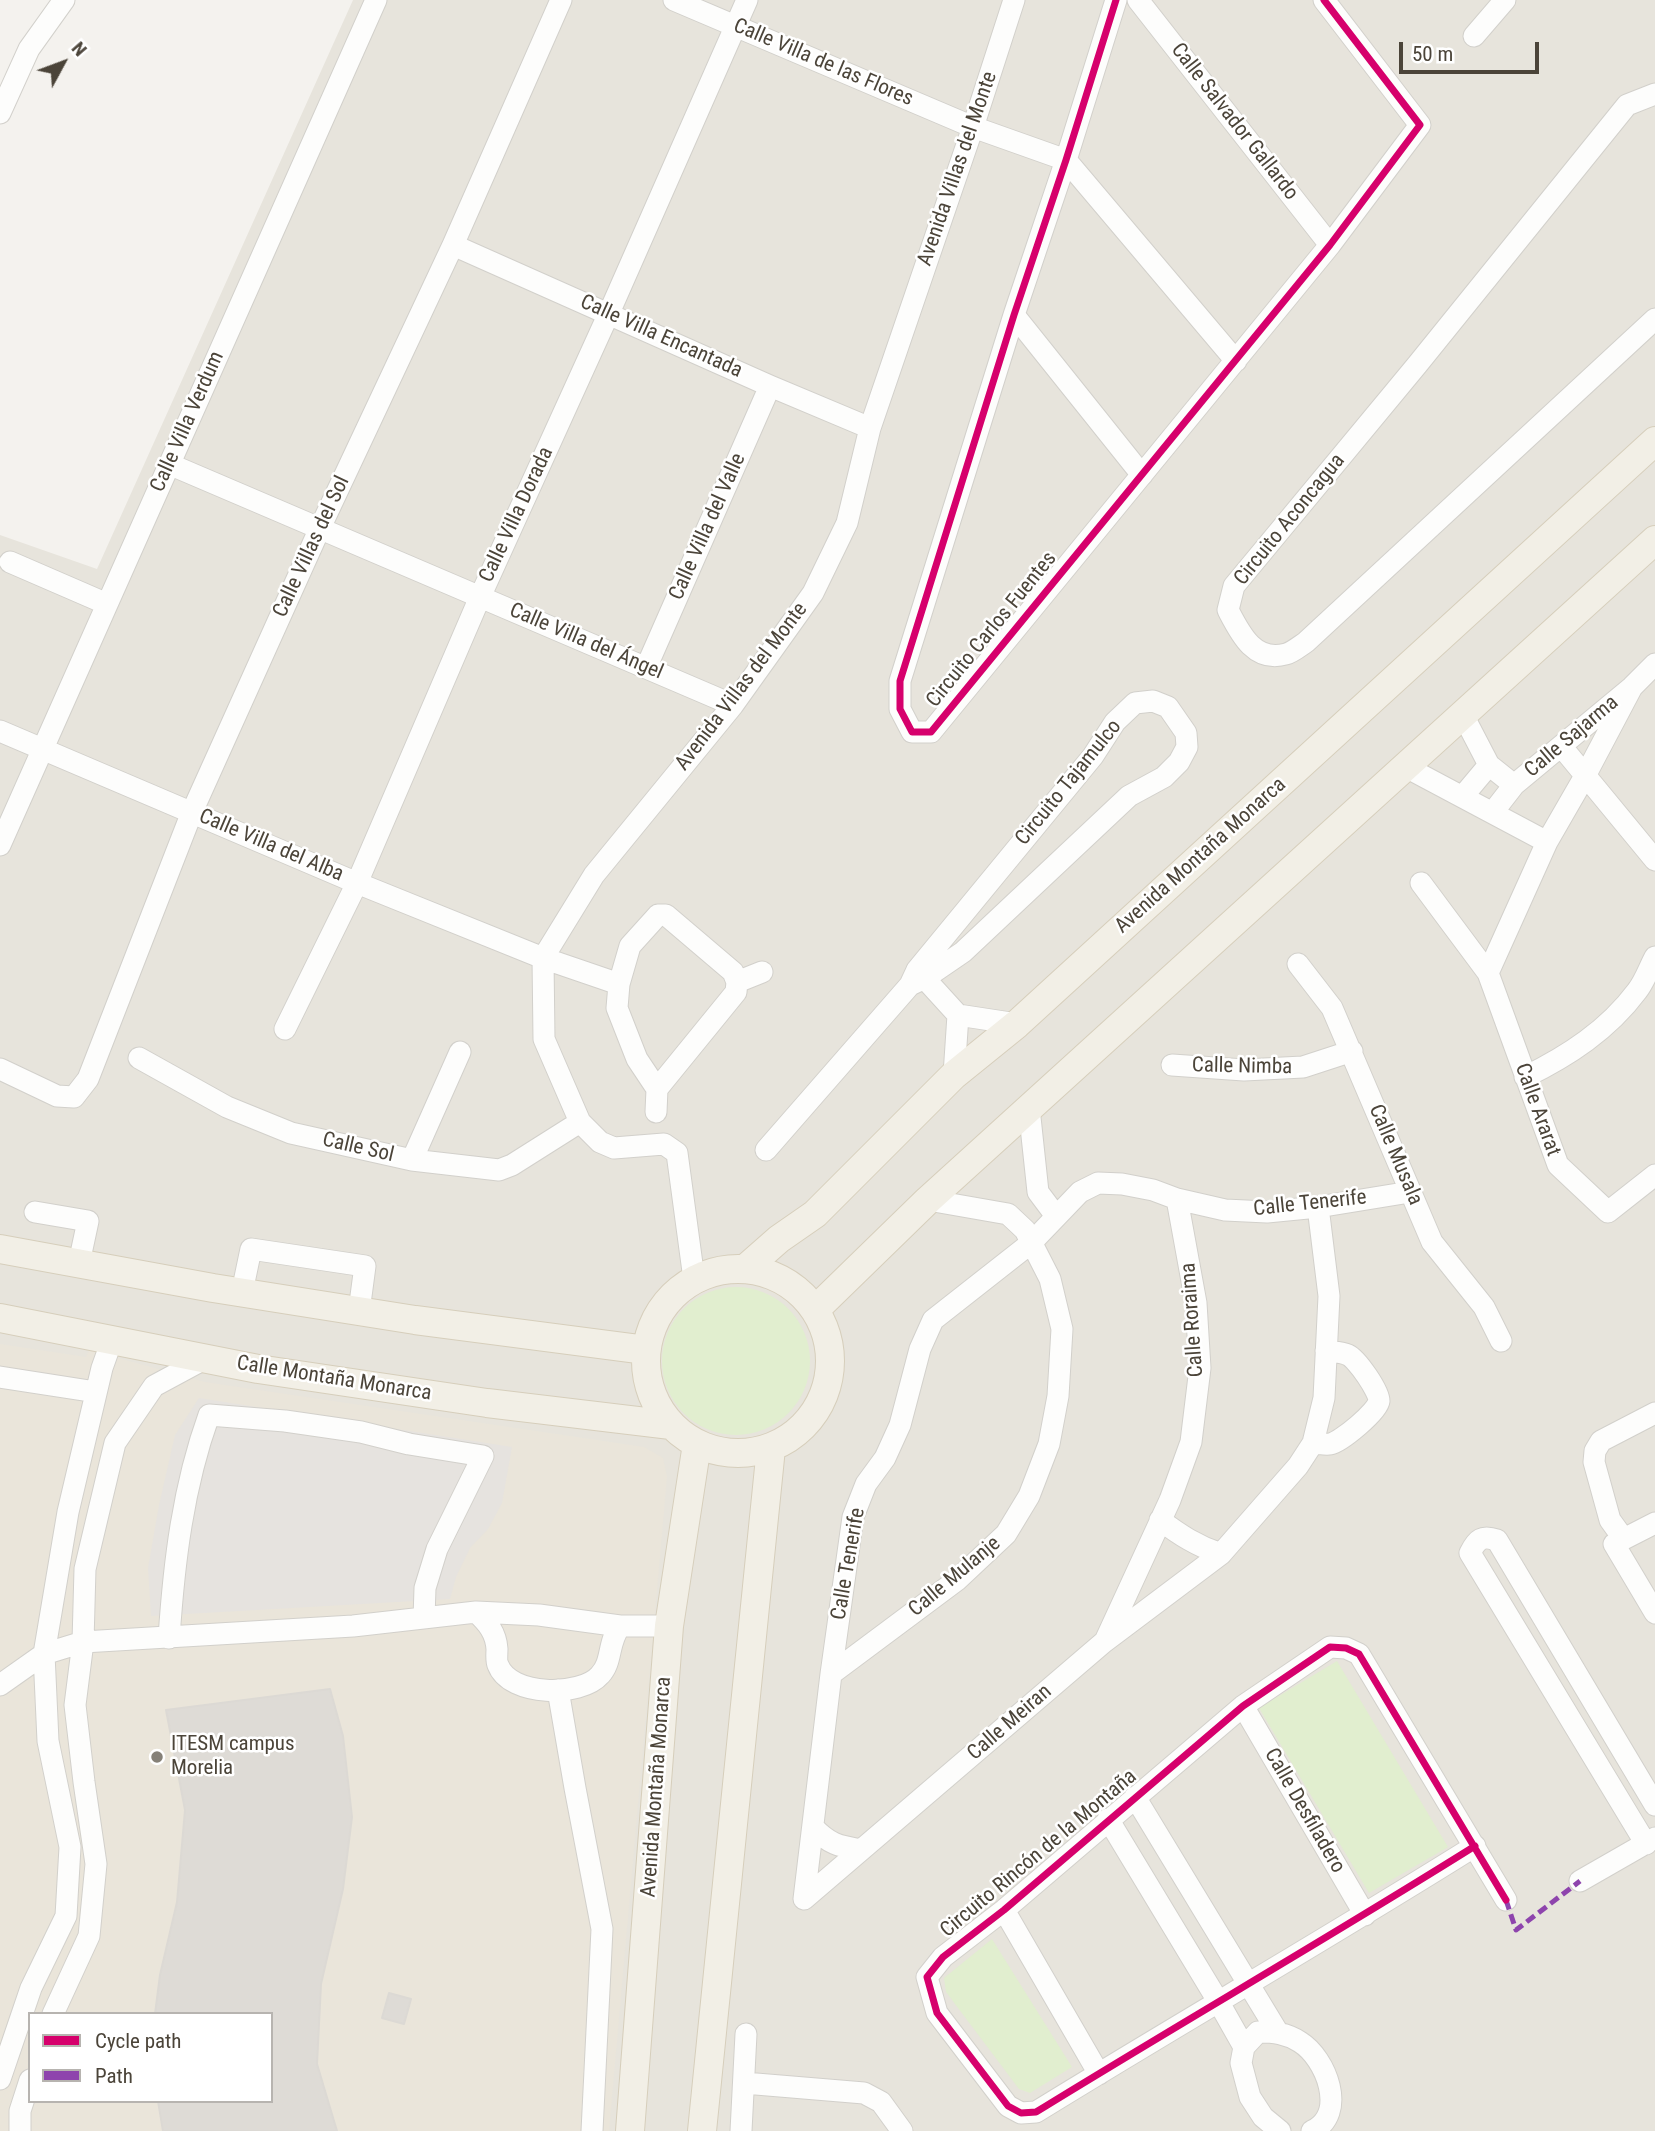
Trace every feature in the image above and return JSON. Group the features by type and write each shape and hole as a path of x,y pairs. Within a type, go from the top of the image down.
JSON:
{"main road":[{"name":"Avenida Montaña Monarca","path":"746,1268 779,1239 815,1214 954,1075 1017,1024 1655,441"},
{"path":"816,1309 1028,1108 1655,540"},
{"path":"0,1249 428,1322 646,1350"},
{"path":"746,1268 773,1275 797,1289 816,1309 827,1334 831,1362 827,1390 814,1415 795,1435 771,1448 747,1454 721,1452 698,1444 671,1425 655,1403 647,1377 646,1350 654,1321 670,1297 694,1279 719,1269 746,1268"},
{"name":"Calle Montaña Monarca","path":"0,1318 258,1369 487,1403 671,1425"},
{"name":"Avenida Montaña Monarca","path":"630,2131 669,1626 698,1444"},
{"path":"702,2131 771,1448"}],"street":[{"path":"0,113 29,49 64,0"},
{"name":"Calle Villa Verdum","path":"0,845 376,0"},
{"name":"Calle Villas del Sol","path":"0,1069 57,1096 74,1097 88,1079 192,812 320,528 453,245 561,0"},
{"name":"Calle Villa de las Flores","path":"674,0 974,127"},
{"name":"Calle Villa Dorada","path":"285,1029 357,883 480,597 747,0"},
{"name":"Avenida Villas del Monte","path":"543,958 594,875 733,705 813,593 847,523 870,428 974,127 1014,0"},
{"name":"Circuito Carlos Fuentes","path":"1116,0 900,681 900,709 912,732 931,732 1236,362 1330,245 1420,125 1324,0"},
{"name":"Calle Salvador Gallardo","path":"1138,0 1330,245"},
{"path":"1474,36 1505,0"},
{"name":"Circuito Aconcagua","path":"1655,93 1627,105 1234,586 1228,610 1251,648 1272,655 1287,654 1306,642 1655,318"},
{"path":"974,127 1066,160 1236,362"},
{"name":"Calle Villa Encantada","path":"453,245 769,386 870,428"},
{"path":"1014,315 1142,475"},
{"name":"Calle Villa del Valle","path":"646,668 769,386"},
{"name":"Calle Villa del Ángel","path":"169,464 733,705"},
{"path":"10,562 107,604"},
{"name":"Calle Sajarma","path":"1493,812 1514,785 1632,687 1655,664"},
{"path":"1488,973 1547,842 1632,687"},
{"name":"Circuito Tajamulco","path":"766,1150 917,978 1093,756 1115,722 1135,704 1153,701 1168,707 1186,733 1187,747 1179,762 1164,777 1129,796 963,952 917,978"},
{"path":"1463,715 1489,765 1514,785"},
{"name":"Calle Villa del Alba","path":"0,732 357,883 543,958 618,984"},
{"path":"1561,746 1655,860"},
{"path":"1463,796 1489,765"},
{"path":"1406,767 1547,842"},
{"name":"Calle Ararat","path":"1420,884 1488,973 1558,1165 1608,1212 1655,1175"},
{"path":"656,1112 657,1089 637,1059 617,1008 618,984 630,946 658,905 666,915 733,972 737,982 736,992 657,1089"},
{"path":"1525,1077 1558,1061 1605,1028 1639,989 1655,957"},
{"path":"543,958 544,1039 580,1122 600,1142 614,1148 664,1144 677,1153 694,1279"},
{"name":"Calle Musala","path":"1298,964 1332,1008 1432,1242 1484,1307 1501,1341"},
{"path":"737,982 762,972"},
{"path":"917,978 958,1015 1017,1024"},
{"path":"954,1075 958,1015"},
{"name":"Calle Nimba","path":"1172,1065 1244,1070 1303,1067 1352,1051"},
{"path":"412,1160 460,1052"},
{"name":"Calle Sol","path":"139,1058 227,1107 290,1133 412,1160 499,1170 512,1165 580,1122"},
{"path":"1028,1108 1038,1192 1056,1216"},
{"name":"Calle Tenerife","path":"804,1899 853,1517 866,1484 885,1458 900,1425 920,1349 933,1320 1031,1243 1080,1192 1098,1184 1122,1184 1153,1190 1177,1199 1226,1210 1267,1212 1318,1207 1410,1192"},
{"path":"928,1200 1008,1214 1026,1207 1038,1192"},
{"name":"Calle Roraima","path":"1104,1642 1170,1500 1191,1442 1200,1368 1196,1303 1177,1199"},
{"name":"Calle Meiran","path":"804,1899 1104,1642 1222,1554 1298,1466 1313,1443 1324,1398 1329,1296 1318,1207"},
{"path":"35,1212 88,1221 79,1263"},
{"name":"Calle Mulanje","path":"831,1674 957,1580 1006,1534 1029,1496 1049,1444 1058,1396 1062,1329 1050,1279 1025,1230 1008,1214"},
{"path":"242,1292 251,1250 365,1266 359,1311"},
{"path":"0,2079 31,1989 66,1916 69,1847 48,1741 44,1654 68,1512 102,1368 112,1340"},
{"path":"1313,1443 1331,1444 1343,1438 1376,1409 1379,1401 1377,1391 1356,1362 1348,1355 1326,1351"},
{"path":"54,2012 89,1936 96,1864 75,1705 83,1642 85,1569 115,1443 154,1386 206,1358"},
{"path":"0,1377 96,1392"},
{"path":"1623,1538 1610,1520 1594,1462 1595,1451 1601,1441 1655,1413"},
{"path":"169,1638 173,1574 186,1493 209,1415 361,1432 410,1444 483,1456 437,1549 425,1588 424,1618"},
{"path":"1160,1520 1198,1546 1222,1554"},
{"path":"1655,1523 1614,1544 1655,1612"},
{"path":"1580,1881 1650,1841 1470,1553 1478,1540 1486,1536 1497,1540 1655,1805"},
{"path":"0,1685 44,1654 83,1642 353,1626 476,1612 539,1615 620,1626 669,1626"},
{"path":"476,1612 489,1625 496,1639 498,1666 510,1680 533,1690 558,1690 589,1684 599,1677 607,1666 611,1640 620,1626"},
{"path":"496,1639 523,1621 539,1615"},
{"name":"Circuito Rincón de la Montaña","path":"1475,1846 1036,2112 1021,2113 1008,2106 937,2013 927,1977 943,1956 1004,1910 1243,1706 1330,1647 1346,1648 1359,1654 1475,1846 1506,1900"},
{"path":"558,1690 602,1928 592,2131"},
{"name":"Calle Desfiladero","path":"1243,1706 1365,1915"},
{"path":"1135,1797 1277,2031"},
{"path":"1108,1819 1244,2047"},
{"path":"813,1827 825,1840 837,1846 862,1850"},
{"path":"1004,1910 1099,2074"},
{"path":"1280,2131 1263,2117 1250,2097 1241,2063 1244,2047 1258,2032 1277,2031 1299,2041 1320,2062 1331,2089 1327,2116 1315,2130"},
{"path":"741,2131 746,2034"},
{"path":"744,2083 863,2092 881,2102 902,2131"},
{"path":"20,2131 20,2110 28,2086"},
{"path":"886,2109 886,2131"}],"shaded area":[{"path":"353,0 1655,0 1655,2131 0,2131 0,535 97,569"},
{"path":"0,1344 86,1357 89,1350 205,1382 644,1447 663,1458 667,1477 609,2131 0,2131"},
{"path":"199,1398 512,1447 502,1503 488,1529 470,1548 456,1577 450,1599 151,1616 148,1568 159,1505 175,1435"}],"green space":[{"path":"736,1287 764,1293 788,1309 804,1333 810,1361 804,1389 788,1413 764,1429 736,1435 708,1429 684,1413 668,1389 662,1361 668,1333 684,1309 708,1293"},
{"path":"1337,1661 1448,1847 1369,1893 1259,1708"},
{"path":"992,1939 1072,2067 1030,2093 1019,2089 946,1992 944,1978"}],"building":[{"name":"ITESM campus Morelia","path":"330,1689 343,1736 352,1817 343,1889 321,1984 317,2064 337,2131 163,2131 158,2103 273,2103 273,2012 155,2012 160,1975 177,1902 185,1810 166,1710"},
{"path":"389,1993 411,1999 404,2024 382,2018"}],"marked path":[{"path":"1506,1900 1516,1930 1580,1881"}],"cycle path":[{"path":"1116,0 900,681 900,709 912,732 931,732 1330,245 1420,125 1324,0"},
{"path":"1475,1846 1420,1880 1366,1913 1036,2112 1021,2113 1008,2106 937,2013 927,1977 943,1957 1004,1910 1243,1706 1330,1647 1346,1648 1359,1654 1506,1900"}],"place":[{"name":"ITESM campus Morelia","path":"157,1757"}]}
